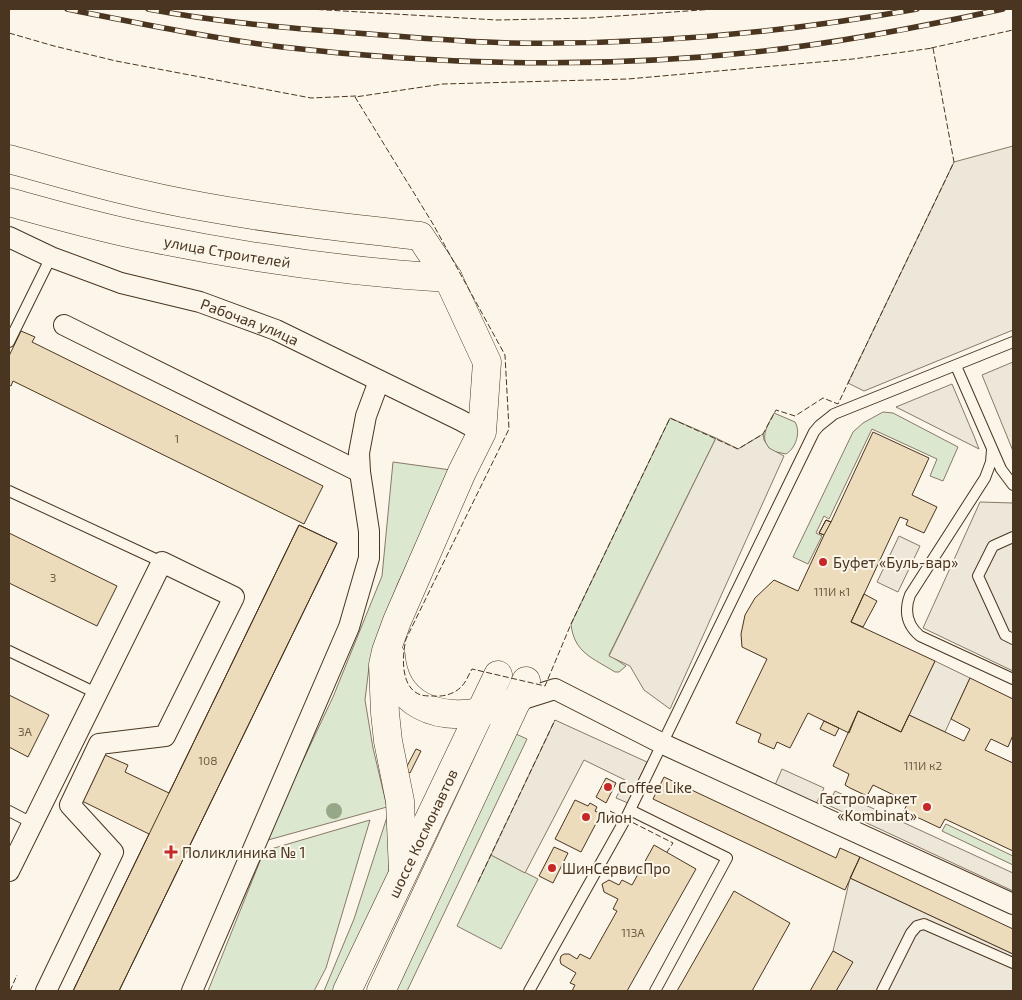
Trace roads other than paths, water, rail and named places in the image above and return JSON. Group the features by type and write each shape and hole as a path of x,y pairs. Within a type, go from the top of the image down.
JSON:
{"main road":[{"path":"9,159 93,182 204,207 420,236 448,278 487,362 482,432 462,472 386,651 384,704 388,740 400,801 403,872"},
{"name":"улица Строителей","path":"9,202 150,238 235,254 406,276 448,278"},
{"path":"391,637 391,659 396,680 410,698 419,705 434,712 459,715 482,712 522,691"},
{"name":"шоссе Космонавтов","path":"347,991 482,712 498,675"},
{"name":"шоссе Космонавтов","path":"381,991 522,691"}],"street":[{"name":"Рабочая улица","path":"9,237 51,257 122,283 200,302 276,330 482,432"},
{"path":"64,325 360,472"},
{"path":"192,991 349,627 369,558 370,531 360,472 360,453 366,416 379,380"},
{"path":"9,871 162,562 234,597 165,736 99,744 70,805 113,852 46,991"},
{"path":"522,691 555,689 663,744 1013,904"}],"lane":[{"path":"9,342 51,257"},
{"path":"529,991 630,810 814,432 834,414 1013,342"},
{"path":"956,366 1001,469 1013,485"},
{"path":"992,450 991,462 985,478 910,595 907,610 909,623 920,636 1013,679"},
{"path":"9,491 162,562"},
{"path":"1013,537 993,546 978,576 1006,635 1013,638"},
{"path":"9,651 96,694"},
{"path":"630,810 727,858 655,991"},
{"path":"9,811 32,823"},
{"path":"882,991 911,933 918,926 924,924 1013,963"}],"railway":[{"path":"67,9 201,35 282,47 400,58 518,63 637,61 755,52 880,34 1003,9"},
{"path":"148,9 226,21 304,29 472,42 511,43 613,42 715,36 816,25 917,9"}],"place":[{"name":"Буфет «Буль-вар»","path":"823,562"},
{"name":"Coffee Like","path":"608,787"},
{"name":"Гастромаркет «Kombinat»","path":"927,807"},
{"name":"Лион","path":"586,817"},
{"name":"Поликлиника № 1","path":"171,852"},
{"name":"ШинСервисПро","path":"552,868"}]}
